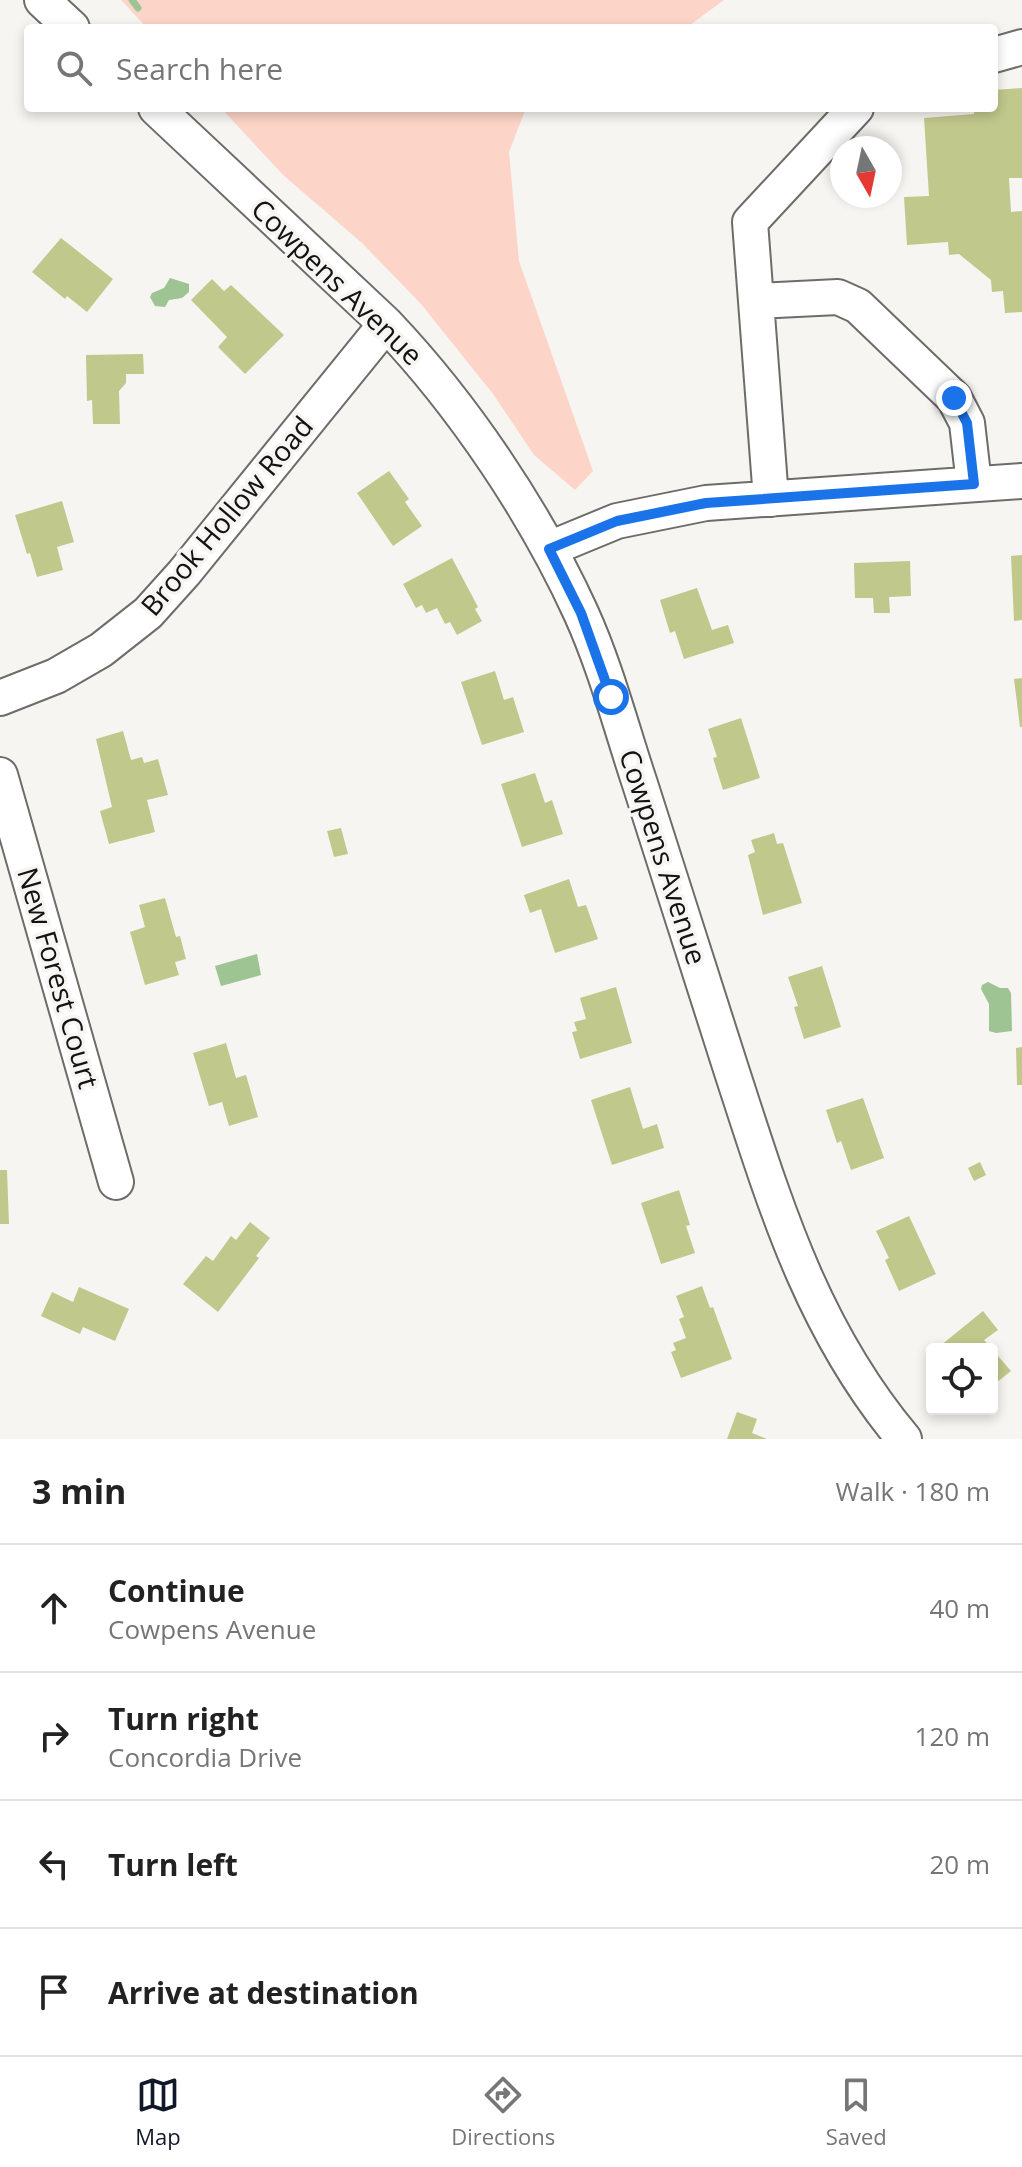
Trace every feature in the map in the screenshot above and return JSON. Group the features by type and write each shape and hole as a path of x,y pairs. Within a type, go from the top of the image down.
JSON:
{"street":[{"path":"42,0 68,24"},
{"path":"998,54 1022,47"},
{"name":"Cowpens Avenue","path":"160,112 386,324 417,357 449,397 549,549 596,650 794,1257 845,1358 904,1439"},
{"path":"771,499 750,222 852,112"},
{"path":"756,301 838,297 858,306 954,398 967,423 974,484"},
{"name":"Brook Hollow Road","path":"0,698 56,676 101,650 148,613 386,324"},
{"path":"549,549 617,521 706,503 1022,481"},
{"name":"New Forest Court","path":"0,775 116,1182"}],"shaded area":[{"path":"121,0 724,0 691,24 143,24"},
{"path":"225,112 524,112 509,152 519,261 593,471 575,490 534,455 493,394 421,304 362,243 283,175"},
{"path":"170,278 189,284 189,292 182,298 169,300 165,307 155,306 150,297 152,293 164,288"},
{"path":"257,954 261,975 221,986 215,966"},
{"path":"988,982 1008,988 1011,993 1012,1031 989,1031 989,1004 981,989"}],"building":[{"path":"1022,88 1022,178 1009,178 1011,212 1022,211 1022,312 1005,313 1003,291 992,292 991,280 959,254 949,255 948,242 907,245 904,197 929,196 924,118 998,112 998,90"},
{"path":"61,238 113,279 87,312 67,296 65,299 32,272"},
{"path":"212,279 224,291 231,285 284,335 245,374 218,347 227,337 191,300"},
{"path":"143,354 144,374 126,374 126,383 119,391 120,424 93,424 92,400 87,401 86,355"},
{"path":"389,471 409,499 405,502 422,526 393,546 357,493"},
{"path":"62,501 74,542 57,547 63,570 37,577 15,515"},
{"path":"1022,555 1022,620 1014,621 1011,556"},
{"path":"452,558 478,607 475,609 482,621 457,635 450,622 445,624 437,608 426,613 422,605 416,608 403,584"},
{"path":"910,561 911,596 889,597 890,613 874,613 873,598 855,598 854,563"},
{"path":"697,588 712,630 728,625 734,643 684,659 675,631 670,633 660,600"},
{"path":"495,671 504,700 513,697 524,732 482,745 461,682"},
{"path":"1022,678 1022,727 1020,727 1014,679"},
{"path":"741,718 760,778 723,790 708,729"},
{"path":"123,731 131,760 142,757 144,763 158,759 168,795 147,800 155,832 109,844 100,811 112,807 96,739"},
{"path":"535,773 545,803 552,800 563,834 522,847 501,784"},
{"path":"341,828 348,854 334,857 327,831"},
{"path":"774,833 777,844 783,843 802,903 763,915 748,855 755,852 751,840"},
{"path":"569,879 578,907 586,905 598,939 555,953 541,909 530,913 524,895"},
{"path":"165,898 186,959 175,962 179,975 145,985 130,932 145,927 139,905"},
{"path":"822,966 841,1027 804,1039 794,1007 798,1006 788,977"},
{"path":"616,987 632,1043 580,1059 572,1032 577,1031 574,1022 586,1019 580,998"},
{"path":"226,1043 236,1078 246,1075 258,1117 229,1126 222,1102 209,1106 193,1053"},
{"path":"1022,1047 1022,1085 1017,1085 1016,1048"},
{"path":"630,1087 643,1129 657,1124 664,1148 612,1165 591,1100"},
{"path":"863,1098 884,1158 851,1170 841,1141 837,1143 826,1110"},
{"path":"980,1162 986,1175 974,1181 968,1168"},
{"path":"0,1170 7,1170 9,1224 0,1224"},
{"path":"679,1190 695,1253 661,1264 641,1203"},
{"path":"909,1216 936,1274 899,1291 885,1260 889,1258 876,1231"},
{"path":"250,1222 270,1238 256,1256 259,1258 218,1312 183,1284 206,1256 213,1261 231,1236 236,1240"},
{"path":"702,1286 732,1359 681,1378 671,1352 676,1350 673,1343 686,1338 679,1319 684,1317 676,1296"},
{"path":"79,1287 129,1309 115,1341 83,1327 80,1334 41,1316 52,1292 73,1302"},
{"path":"983,1311 998,1330 984,1340 987,1343 944,1343"},
{"path":"998,1356 1011,1371 998,1381"},
{"path":"737,1412 757,1419 752,1433 767,1439 727,1439"}],"waterway":[{"path":"132,0 138,8"}],"route":[{"path":"611,697 581,613 549,549 617,521 706,503 974,484 967,423 954,398"}]}
